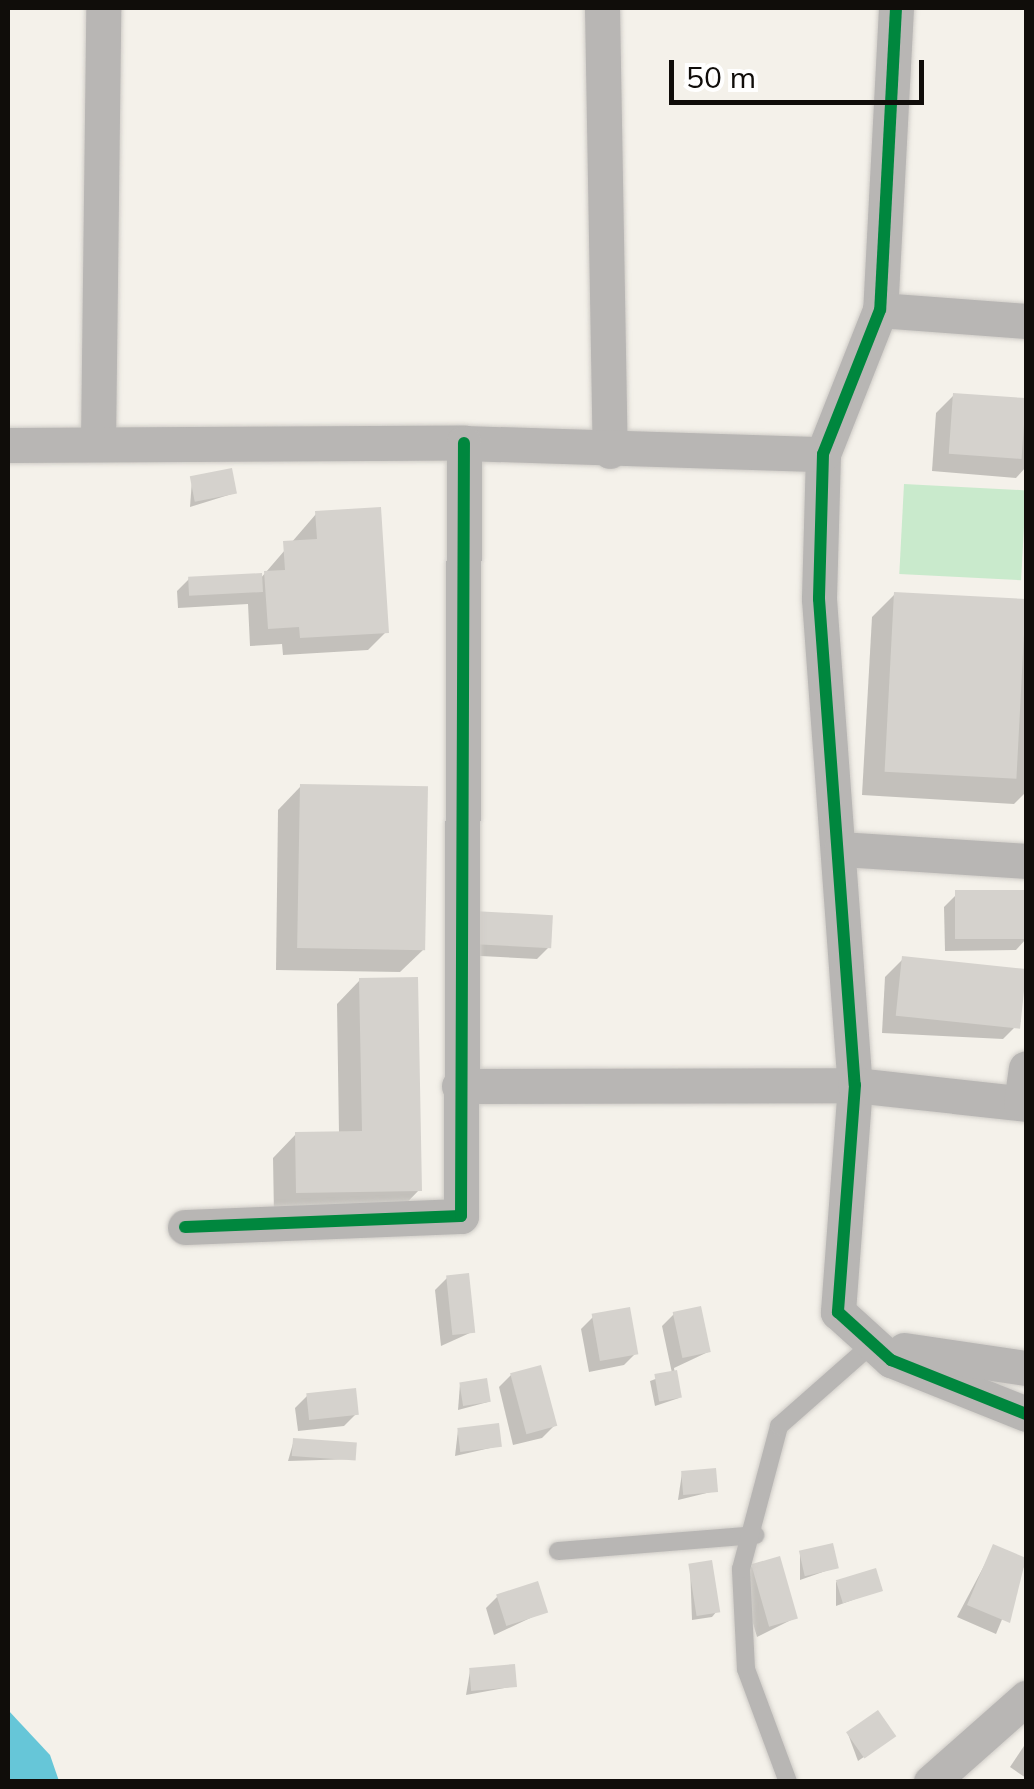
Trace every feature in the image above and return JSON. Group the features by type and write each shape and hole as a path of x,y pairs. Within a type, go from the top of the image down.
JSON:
{"street":[{"path":"98,444 103,8"},
{"path":"602,8 610,451"},
{"path":"896,8 880,310 823,454 819,599 841,849 855,1085 838,1312 871,1345 1026,1414"},
{"path":"880,310 1026,321"},
{"path":"185,1227 462,1216 459,1086 464,443"},
{"path":"8,445 464,443 610,451 823,454"},
{"path":"841,849 1026,862"},
{"path":"459,1086 855,1085 1024,1104 1026,1068"},
{"path":"871,1345 1026,1368"},
{"path":"930,1782 1026,1698"}],"lane":[{"path":"788,1782 746,1670 741,1570 755,1535 779,1426 871,1345"},
{"path":"558,1551 755,1535"}],"green space":[{"path":"904,484 1026,490 1021,580 899,574"}],"water":[{"path":"8,1710 50,1755 59,1781 8,1781"}],"building":[{"path":"953,393 1026,398 1022,459 949,454"},
{"path":"232,468 237,494 195,502 190,476"},
{"path":"381,507 389,633 300,638 299,627 268,629 264,571 285,570 283,541 317,539 315,511"},
{"path":"262,573 263,592 189,596 188,577"},
{"path":"894,592 1026,599 1016,779 885,772"},
{"path":"300,784 428,786 425,950 297,948"},
{"path":"955,890 1026,890 1026,939 955,939"},
{"path":"473,911 553,915 551,948 471,944"},
{"path":"902,956 1026,969 1020,1029 896,1016"},
{"path":"418,977 422,1191 296,1193 295,1132 362,1131 359,978"},
{"path":"469,1273 475,1333 452,1335 446,1275"},
{"path":"701,1306 711,1352 682,1358 673,1312"},
{"path":"630,1307 638,1354 600,1361 592,1314"},
{"path":"541,1365 557,1426 526,1434 510,1373"},
{"path":"677,1370 682,1398 659,1402 654,1374"},
{"path":"487,1378 491,1402 463,1406 459,1382"},
{"path":"356,1388 359,1415 309,1420 306,1393"},
{"path":"499,1423 502,1447 460,1452 457,1428"},
{"path":"293,1438 357,1442 356,1460 292,1456"},
{"path":"716,1468 718,1492 683,1495 681,1471"},
{"path":"833,1543 839,1568 805,1576 799,1551"},
{"path":"993,1544 1026,1558 1010,1623 967,1605"},
{"path":"780,1556 798,1618 769,1627 751,1564"},
{"path":"712,1560 720,1612 697,1616 688,1564"},
{"path":"876,1568 883,1591 843,1603 836,1580"},
{"path":"538,1581 548,1612 506,1626 496,1595"},
{"path":"515,1664 517,1687 471,1691 469,1668"},
{"path":"878,1710 896,1736 864,1759 846,1732"}],"cycle path":[{"path":"896,8 880,310 823,454 819,599 855,1085 838,1312 891,1360 1026,1414"},
{"path":"185,1227 461,1216 464,443"}]}
